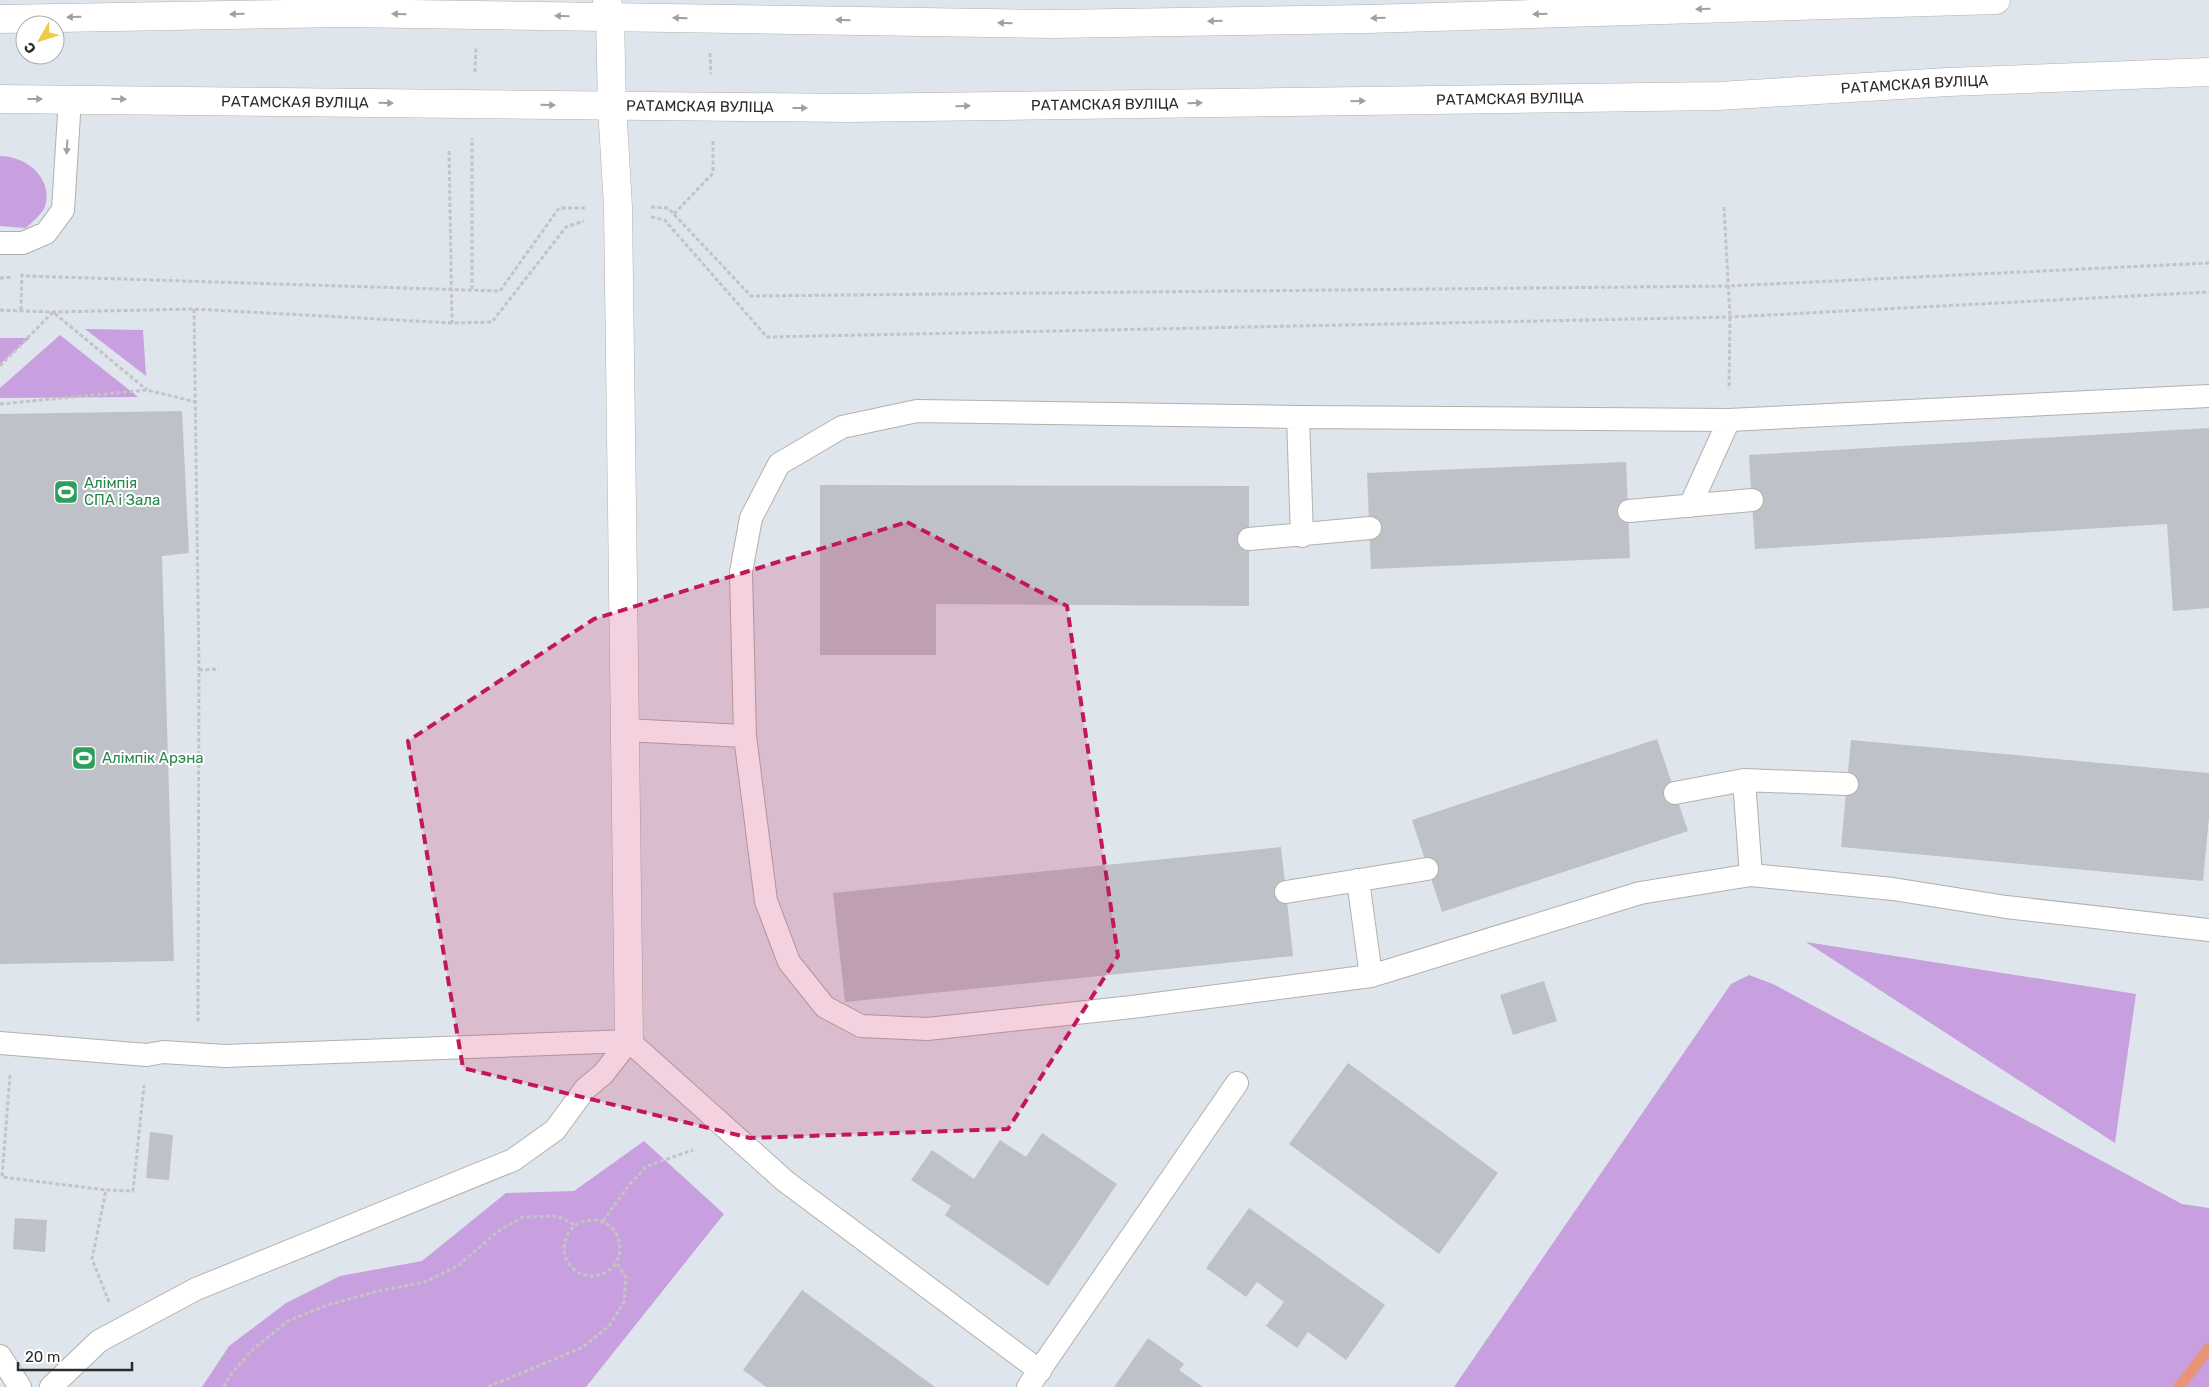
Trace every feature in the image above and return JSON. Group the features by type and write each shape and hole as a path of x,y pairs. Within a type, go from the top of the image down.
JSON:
{"main road":[{"path":"0,18 340,6 609,8 1054,24 1359,19 1996,0"},
{"path":"609,8 618,207 629,1041"},
{"name":"РАТАМСКАЯ ВУЛІЦА","path":"0,99 70,98 846,108 1719,96 1948,82 2209,72"}],"lane":[{"path":"0,243 24,243 46,233 63,210 70,98"},
{"path":"2209,396 1729,420 1298,417 917,411 842,427 779,464 750,518 741,572 745,736 766,901 789,962 825,1006 861,1026 927,1029 1132,1007 1371,976 1640,893 1751,875 1893,889 2006,907 2209,930"},
{"path":"1298,417 1302,536"},
{"path":"1690,506 1729,420"},
{"path":"1629,511 1752,500"},
{"path":"1249,539 1302,536 1370,528"},
{"path":"624,730 745,736"},
{"path":"1744,780 1751,875"},
{"path":"1675,793 1744,780 1847,784"},
{"path":"1286,892 1427,869"},
{"path":"1358,880 1371,976"},
{"path":"51,1387 99,1341 196,1289 512,1160 555,1130 585,1090 602,1074 629,1041"},
{"path":"7,1044 147,1055 163,1052 225,1056 629,1041 785,1181 1034,1379 1238,1083"},
{"path":"0,1356 20,1387"}],"path":[{"path":"472,150 472,289"},
{"path":"449,151 452,323"},
{"path":"674,214 713,174 713,159"},
{"path":"0,278 22,276 500,291 560,208 618,207 668,208 751,296 1728,286 2209,263"},
{"path":"0,310 53,312 194,309 452,323 492,322 566,227 618,207 665,220 767,337 1730,317 2209,292"},
{"path":"1724,207 1730,317 1729,420"},
{"path":"194,309 199,670 198,1054"},
{"path":"0,366 53,312"},
{"path":"53,312 147,390"},
{"path":"0,404 147,390 196,402"},
{"path":"199,670 220,669"},
{"path":"7,1044 2,1177 106,1190 133,1191 147,1055"},
{"path":"603,1221 620,1196 647,1166 693,1150"},
{"path":"106,1190 92,1259 120,1330"},
{"path":"224,1387 229,1377 251,1351 288,1321 328,1305 378,1291 425,1282 459,1265 497,1232 523,1217 558,1216 575,1225"},
{"path":"583,1220 603,1221 617,1235 620,1244 616,1262 604,1273 596,1276 586,1276 571,1267 566,1260 563,1251 568,1232 583,1220"},
{"path":"488,1387 583,1347 610,1326 624,1302 626,1277 616,1262"}],"highlighted area":[{"path":"907,522 1067,606 1118,956 1008,1129 750,1138 463,1068 408,741 594,619"}],"shaded area":[{"path":"0,156 18,159 26,163 40,176 44,184 46,193 45,207 38,217 26,228 0,226"},
{"path":"85,329 143,330 146,376"},
{"path":"60,335 138,397 0,398 0,388"},
{"path":"0,338 30,338 0,364"},
{"path":"1806,942 2136,994 2115,1143"},
{"path":"1749,975 1773,984 2182,1204 2209,1208 2209,1387 1454,1387 1731,984"},
{"path":"644,1141 724,1214 586,1387 202,1387 229,1346 286,1303 340,1276 422,1261 506,1193 574,1191"}],"building":[{"name":"Алімпік Арэна","path":"182,411 189,553 162,556 174,961 0,964 0,414"},
{"path":"2209,428 2209,608 2173,611 2167,524 1755,549 1749,455"},
{"path":"1626,462 1630,558 1371,569 1367,473"},
{"path":"820,485 1249,486 1249,606 936,604 936,655 820,655"},
{"path":"1657,739 1688,831 1442,912 1412,820"},
{"path":"1851,740 2209,773 2209,817 2203,881 1841,847"},
{"path":"1281,847 1293,956 845,1002 833,893"},
{"path":"1544,981 1557,1021 1513,1035 1500,995"},
{"path":"1348,1063 1498,1173 1439,1254 1289,1144"},
{"path":"150,1132 173,1135 169,1180 146,1178"},
{"path":"1042,1133 1117,1184 1048,1286 945,1215 951,1206 911,1180 932,1150 974,1179 1000,1140 1026,1157"},
{"path":"1249,1208 1385,1305 1346,1360 1308,1332 1297,1348 1266,1326 1284,1302 1257,1282 1246,1297 1206,1268"},
{"path":"15,1218 47,1220 45,1252 13,1249"},
{"path":"802,1290 935,1387 766,1387 743,1370"},
{"path":"1148,1338 1184,1364 1179,1370 1203,1387 1114,1387"}],"waterway":[{"path":"2179,1387 2209,1348"}],"place":[{"name":"Алімпія СПА і Зала","path":"66,492"},
{"name":"Алімпік Арэна","path":"84,758"}]}
